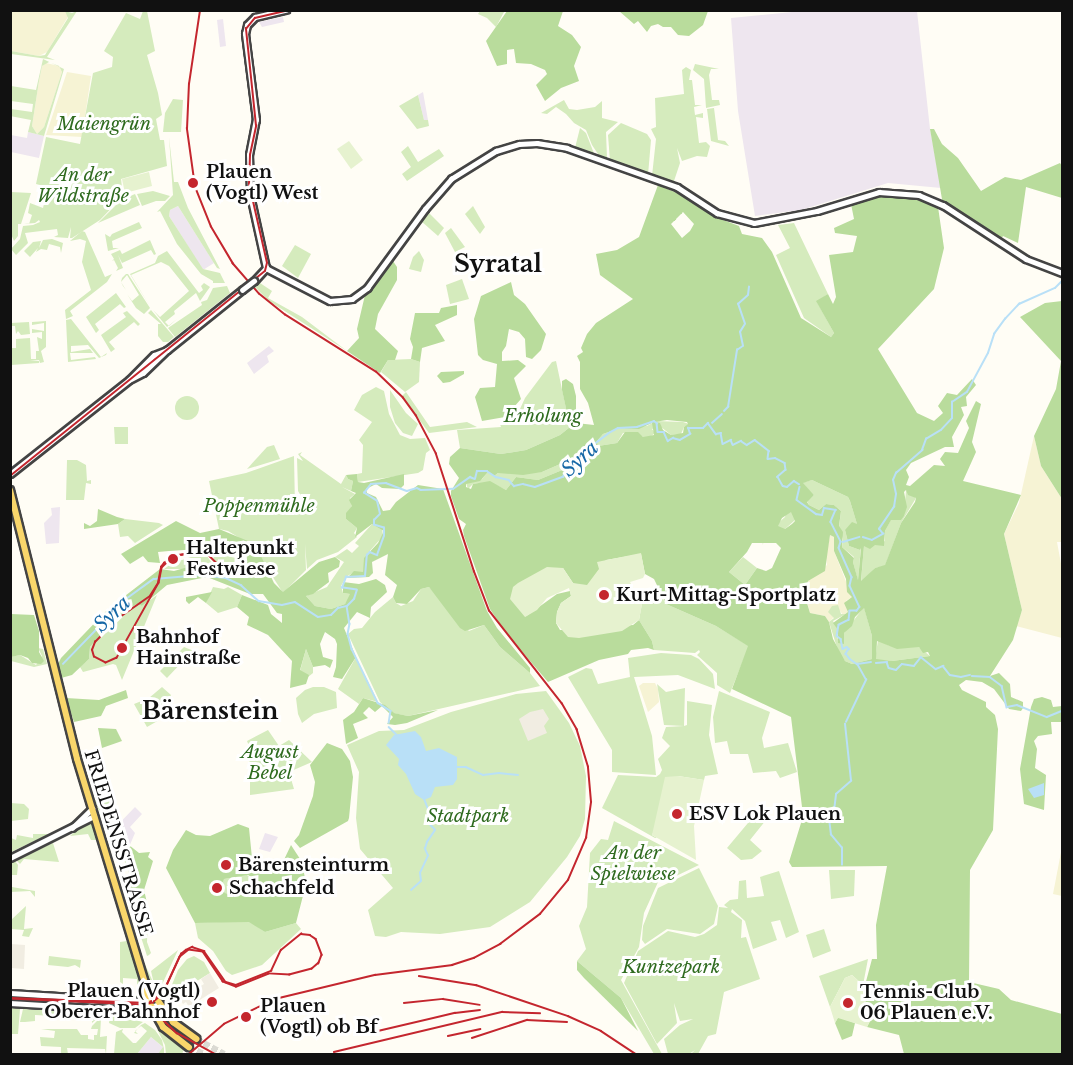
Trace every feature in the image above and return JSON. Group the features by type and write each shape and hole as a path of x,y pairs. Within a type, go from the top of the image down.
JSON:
{"main road":[{"name":"FRIEDENSSTRASSE","path":"10,490 64,712 151,999 152,1009 169,1033 189,1047"},
{"path":"151,999 159,1004 173,1022 196,1039"}],"street":[{"path":"266,268 250,195 249,155 255,114 245,34 248,25 255,17 286,10"},
{"path":"266,268 335,302 358,296 372,282 424,209 451,179 481,158 519,144 552,144 677,187 717,213 754,223 793,217 888,191 927,197 1026,259 1062,273"},
{"path":"10,474 129,380 143,373 167,350 257,279 266,268"},
{"path":"10,858 71,830 93,813"},
{"path":"10,993 151,999"},
{"path":"10,1003 108,1010 152,1009 159,1004"}],"shaded area":[{"path":"812,10 917,11 930,129 941,188 888,183 801,210 755,216 738,111 731,18"},
{"path":"10,11 65,11 69,15 47,52 39,56 11,51"},
{"path":"283,17 284,22 262,27 259,22"},
{"path":"223,19 226,46 220,47 217,20"},
{"path":"46,63 59,66 62,72 44,127 37,134 32,126 42,66"},
{"path":"67,72 91,76 82,137 46,135"},
{"path":"423,92 428,120 424,120 418,95"},
{"path":"28,132 44,136 39,158 11,152 11,135 27,138"},
{"path":"178,206 214,263 203,270 169,216 170,210"},
{"path":"269,346 274,351 267,356 269,362 254,374 247,363"},
{"path":"1034,436 1041,466 1062,499 1062,542 1057,542 1062,569 1062,638 1016,626 1022,610 1004,534 1019,503"},
{"path":"60,507 59,543 46,544 44,523 52,515 51,508"},
{"path":"830,535 834,537 834,551 852,597 846,601 849,612 843,615 840,611 829,622 825,616 810,613 805,593 808,581 827,565"},
{"path":"643,683 655,683 658,689 659,702 648,712 639,686"},
{"path":"543,709 549,719 544,726 547,733 528,741 519,719 530,712"},
{"path":"135,807 142,814 130,827 135,833 126,854 121,855 118,844 108,835"},
{"path":"265,833 278,837 270,852 259,849"},
{"path":"1062,847 1062,896 1053,894"},
{"path":"11,944 25,945 24,969 11,968"},
{"path":"210,973 219,988 190,1006 197,1021 186,1002 183,1004 179,998 182,996 184,999 194,993 193,991 204,984 201,979"},
{"path":"151,1037 164,1048 158,1054 137,1054"}],"green space":[{"path":"65,11 72,13 77,11 47,57 55,60 11,54 11,51 45,55 68,18"},
{"path":"143,11 147,11 155,51 147,55 162,115 156,119 160,140 164,140 167,166 121,179 123,196 100,220 72,238 70,238 71,227 68,238 54,237 58,235 57,229 25,233 28,243 16,255 11,249 20,239 23,226 40,222 39,220 29,224 32,215 28,213 30,203 43,208 48,187 36,184 46,137 80,144 93,73 112,67 113,57 104,51 126,13 140,19"},
{"path":"480,11 504,12 496,27 487,18 478,14"},
{"path":"507,11 563,11 558,26 572,35 581,47 574,66 579,81 561,88 545,101 536,85 547,74 545,70 531,64 516,63 514,49 507,50 507,64 497,66 486,41"},
{"path":"619,11 708,11 703,25 689,36 678,35 671,27 658,24 651,26 647,32 638,21 634,24"},
{"path":"43,59 49,62 42,66 39,81 32,126 37,134 44,127 62,72 59,67 64,69 44,136 28,132 31,120 10,116 11,109 32,112 33,104 11,101 11,86 36,90"},
{"path":"695,64 719,69 711,69 709,75 712,100 719,100 720,105 706,108 704,79 693,70"},
{"path":"686,67 691,70 689,80 692,80 695,105 702,105 694,107 695,115 703,113 703,118 696,117 699,143 706,142 710,146 707,157 697,156 682,161 677,148 680,163 673,184 652,176 656,139 651,129 656,127 655,98 684,94 682,70"},
{"path":"418,95 424,120 428,120 429,126 417,129 399,106"},
{"path":"173,99 183,100 181,132 163,132 165,113"},
{"path":"564,100 569,109 577,110 595,107 602,101 602,118 618,122 606,132 607,158 600,157 586,130 556,107 547,114 541,113"},
{"path":"720,107 714,108 718,140 725,141 729,146 711,141 707,109"},
{"path":"621,123 647,134 651,140 648,175 610,161 608,135"},
{"path":"580,128 586,133 595,156 575,148"},
{"path":"930,129 934,129 942,144 958,158 981,191 1005,177 1021,180 1060,163 1062,166 1062,198 1026,187 1018,243 1003,236 999,243 943,205"},
{"path":"169,137 174,182 178,182 188,208 220,269 217,268 178,206 170,210 169,216 203,269 220,273 225,283 213,283 201,274 177,244 160,211 157,212 173,195"},
{"path":"349,141 363,160 351,169 337,149"},
{"path":"408,146 418,162 439,149 444,156 407,181 402,174 411,167 401,152"},
{"path":"149,172 152,186 125,193 122,179"},
{"path":"658,185 689,198 718,218 739,226 742,234 762,238 772,252 801,318 831,337 834,333 816,301 828,294 833,304 836,297 829,255 853,252 857,236 835,233 834,228 854,219 851,204 889,193 920,199 938,207 944,248 934,289 878,349 917,413 934,421 943,413 938,406 947,393 957,395 972,379 976,385 966,397 967,406 961,407 964,415 952,437 954,447 945,447 911,463 906,470 909,477 906,485 910,486 934,465 945,466 940,459 945,452 958,453 969,428 966,421 976,401 981,404 972,442 976,452 963,481 1021,495 1004,534 1022,610 1013,640 990,676 999,673 1010,684 1011,697 1023,702 1023,708 1021,711 1009,709 994,689 982,682 966,680 959,685 962,690 986,702 986,707 995,715 998,729 993,830 970,870 969,982 999,989 1011,1000 1062,1014 1062,1054 904,1054 899,1035 867,1027 870,1021 862,1010 866,1000 864,989 872,959 877,959 876,925 887,866 792,867 789,862 801,823 802,807 791,717 732,689 748,646 716,626 666,604 654,579 645,574 641,554 606,560 588,585 577,586 563,568 525,617 557,594 570,591 571,596 561,603 557,612 556,623 560,630 633,625 639,620 652,641 654,650 648,648 631,650 628,654 599,660 548,682 506,633 490,609 464,536 463,530 466,524 459,519 451,496 451,491 459,478 449,464 450,457 460,448 501,454 526,450 560,435 570,427 562,390 562,381 566,379 573,384 576,396 576,423 594,425 588,403 580,389 580,362 577,356 583,352 581,348 587,334 596,323 633,299 600,275 596,254 617,250 639,237","holes":["683,212 694,224 682,238 671,224","667,420 688,424 684,427 683,433 671,435 663,430 660,423 654,422","652,423 654,435 643,437 638,432 625,432 617,443 598,446 597,441 603,434 620,428 639,429","567,461 570,462 567,468 538,480 516,477 506,490 490,481 473,484 471,489 466,487 466,484 480,481 488,472 494,476 498,473 523,475 542,472","812,480 848,497 857,524 852,522 845,530 849,546 860,550 861,548 858,580 854,558 842,547 843,532 839,526 841,511 834,505 826,504 819,510 809,505 807,502 814,495 803,483","906,490 908,495 916,498 915,502 901,523 885,565 875,568 861,581 864,546 870,549 875,545 884,546 885,531 891,520 901,520 907,507 904,492","791,512 795,521 785,529 778,526 782,518","830,535 834,537 834,551 846,579 847,592 852,597 844,603 848,612 833,623 838,630 838,643 844,644 844,633 852,626 855,617 864,608 872,636 872,659 852,664 845,661 833,639 829,622 825,616 810,613 805,593 808,581 825,571","752,543 776,543 781,548 772,568 766,571 757,568 745,585 729,572","877,641 897,649 919,647 923,653 928,652 930,656 892,661 876,659"]},
{"path":"153,191 170,196 165,201 156,201 142,206 137,194"},
{"path":"11,192 31,193 21,224 18,224 18,236 14,241 11,234"},
{"path":"135,194 140,205 98,223 121,200"},
{"path":"473,206 485,227 480,234 465,214"},
{"path":"428,212 444,228 438,236 421,221"},
{"path":"139,222 142,228 112,241 113,248 119,248 108,251 105,234 110,237"},
{"path":"794,223 828,294 817,302 834,333 831,337 804,318 776,255 790,248 778,225"},
{"path":"451,228 465,247 455,252 445,233"},
{"path":"82,231 85,232 105,277 112,274 107,282 70,311 73,316 66,319 65,310 91,290 82,262 86,241 80,239 70,241"},
{"path":"52,239 63,243 61,253 60,247 49,244 47,250 41,249 36,252 38,248 30,257 24,251 33,242 41,241 39,248 43,240"},
{"path":"150,240 156,254 154,255 151,250 122,263 118,255 123,268 116,271 118,268 114,260 112,261 114,259 111,254 120,250 122,254"},
{"path":"295,245 311,254 298,278 282,266"},
{"path":"167,251 199,293 203,290 201,286 204,283 210,287 200,301 196,293 174,311 175,314 165,322 169,326 167,327 153,310 160,317 189,291 169,266 161,262 131,275 151,308 130,274 155,263 158,256"},
{"path":"419,251 424,260 421,272 409,269 413,257"},
{"path":"393,261 397,267 397,280 378,314 375,329 398,351 395,360 388,360 380,373 347,351 359,338 357,329 365,295"},
{"path":"128,274 150,308 144,314 136,308 127,294 132,301 139,295 127,275 121,282 122,278"},
{"path":"462,279 469,299 450,304 446,285"},
{"path":"511,282 514,295 525,304 546,334 541,350 532,359 526,357 525,339 519,332 509,329 506,346 502,352 502,361 518,360 526,366 514,378 521,399 505,417 482,421 475,397 480,388 495,387 497,364 483,360 478,355 474,319 481,296"},
{"path":"260,283 272,291 268,298 302,317 347,351 269,301 255,287"},
{"path":"227,286 230,293 175,337 168,328 202,305 201,302 207,300 213,288"},
{"path":"116,293 126,307 120,304 95,324 99,330 96,333 86,317"},
{"path":"1062,301 1062,499 1041,466 1034,436 1056,389 1061,361 1020,317 1045,303"},
{"path":"457,305 457,315 435,325 445,341 422,348 420,362 411,359 413,347 410,339 415,313 439,313 441,308"},
{"path":"151,310 174,337 168,342 163,342 158,336 158,324 161,324 148,313"},
{"path":"127,311 140,324 138,326 134,322 109,342 115,349 111,352 101,335 126,317 123,313"},
{"path":"71,319 101,357 107,353 106,355 99,358 88,345 71,346 71,352 90,349 93,353 70,353 71,360 95,357 96,359 68,362 66,320"},
{"path":"46,321 46,347 41,351 44,362 40,363 39,360 30,360 39,361 39,363 11,365 11,348 16,348 16,339 30,338 31,359 36,359 36,351 39,351 37,337 42,339 42,332 32,333 32,329 44,331 44,323 32,325 32,322"},
{"path":"29,322 30,334 21,335 18,331 16,334 15,326 11,326 11,323"},
{"path":"411,359 420,362 419,382 405,392 381,372 388,360"},
{"name":"Erholung","path":"556,361 570,427 560,435 526,450 501,454 460,448 457,430 501,427 500,424 520,409 525,398 552,362"},
{"path":"464,371 464,374 450,382 443,383 437,376 441,372"},
{"path":"376,387 384,391 389,414 400,435 410,439 425,438 430,450 426,453 423,470 418,473 358,482 357,474 362,473 363,445 359,440 372,422 354,410 362,395"},
{"path":"390,390 406,413 418,424 412,436 403,433 395,423 390,407"},
{"path":"406,392 430,427 467,422 477,427 429,433 402,396"},
{"path":"187,396 195,400 199,408 195,416 187,420 179,416 175,408 179,400"},
{"path":"656,421 689,424 684,427 681,434 671,435 661,427 652,429 655,433 650,437 643,437 634,432 623,433 617,443 598,446 597,441 603,434 620,428 647,426"},
{"path":"114,427 128,427 128,444 115,444"},
{"path":"274,445 280,459 247,469 267,447"},
{"name":"Poppenmühle","path":"302,452 300,455 341,484 346,475 353,481 351,491 342,487 355,494 350,498 352,506 346,519 357,528 354,533 357,537 338,552 317,560 307,569 305,544 306,570 283,593 253,546 228,531 219,529 209,481 246,473 294,456 295,508 297,513 304,513 302,509 307,506 298,491 297,458 303,461 298,454"},
{"path":"67,460 77,460 86,465 87,481 91,480 91,484 86,483 84,500 66,500"},
{"path":"567,461 570,462 567,468 538,480 516,477 506,490 496,485 480,483 473,484 468,489 466,483 482,479 488,472 494,476 498,473 542,472"},
{"path":"357,474 358,482 364,483 404,474 404,485 400,489 382,488 376,484 366,489 367,493 376,497 383,511 390,510 396,502 418,485 443,489 487,611 497,628 530,668 530,673 500,647 484,625 465,631 460,628 429,587 421,589 407,604 396,603 393,597 397,585 385,575 388,554 372,562 373,573 369,577 347,578 354,571 363,572 364,558 378,543 384,531 372,524 355,537 357,528 346,519 346,513 352,506 349,500 356,493 351,491 353,481 346,475"},
{"path":"812,480 848,497 850,501 858,527 845,530 849,546 860,550 861,545 858,581 853,562 854,557 842,547 843,539 839,527 841,511 834,505 826,504 819,510 809,505 807,501 814,495 801,483"},
{"path":"906,490 916,498 901,523 885,566 875,568 861,583 864,545 877,545 885,541 885,531 891,519 904,516"},
{"path":"790,496 793,496 795,520 785,529 770,534 762,545 768,532 785,517"},
{"path":"98,509 125,519 118,524 84,529 84,523 90,526 97,521"},
{"path":"125,519 163,525 135,543 128,536 120,537 118,524"},
{"path":"176,521 200,533 219,529 248,541 259,552 274,583 283,592 319,562 335,557 340,561 339,567 328,573 329,582 313,594 306,596 315,606 331,609 345,604 350,594 343,593 343,582 359,584 376,579 385,585 387,592 371,607 370,618 357,612 344,628 356,657 342,679 333,677 337,644 335,639 325,632 320,644 323,657 333,660 330,668 325,665 313,667 306,649 300,670 309,675 306,684 290,688 292,661 268,635 247,625 249,617 237,607 242,595 268,605 271,614 282,623 282,614 277,613 263,594 250,594 207,577 167,585 142,606 137,604 128,609 90,647 89,659 72,675 61,678 58,664 61,658 108,609 160,569 174,571 188,567 220,569 238,574 242,572 245,560 228,553 206,553 199,549 158,552 160,563 148,562 143,556 130,564 121,554"},
{"path":"372,524 382,528 383,536 368,553 363,572 354,572 346,577 341,586 343,593 350,594 350,597 345,604 331,609 315,606 306,596 327,587 344,562 335,557 347,549 352,553 359,546 355,543"},
{"name":"Kurt-Mittag-Sportplatz","path":"641,553 645,574 643,578 630,582 642,604 639,620 622,631 579,638 568,637 556,623 561,603 571,596 569,588 547,598 537,610 525,617 510,599 513,587 547,567 563,568 573,583 587,585 599,569 597,562"},
{"path":"200,554 207,556 216,569 164,569 178,559 179,561"},
{"path":"218,554 240,559 234,572 220,569 213,558"},
{"path":"743,557 757,568 745,585 729,572"},
{"path":"655,586 666,604 716,626 749,646 730,693 717,685 717,673 697,655 699,650 695,653 654,650 652,641 639,620 643,598 658,602 653,591"},
{"path":"213,587 224,589 228,587 242,595 237,607 218,613 206,603"},
{"path":"429,587 469,631 484,625 500,647 530,673 540,686 408,716 393,713 380,702 348,634 354,629 362,628 375,612 393,597 401,606 413,601 421,589"},
{"path":"212,592 206,603 198,597 189,604 186,601 186,597"},
{"path":"157,595 122,680 116,665 113,664 83,672 80,667 89,659 90,647 95,641 128,609 137,604 142,606"},
{"path":"838,605 841,614 846,614 833,621 838,630 837,638 844,641 844,633 864,607 872,636 872,659 852,664 845,661 839,654 829,622 834,618 828,612 832,606"},
{"path":"11,614 34,615 39,631 39,652 44,661 41,664 32,663 28,658 20,655 11,657"},
{"path":"878,640 890,646 919,647 930,656 892,661 875,660"},
{"path":"184,647 211,658 206,667 184,660 167,678 160,671"},
{"path":"38,648 43,649 47,664 34,667 11,661 10,657 20,655 36,665 42,656"},
{"path":"306,649 313,667 313,673 308,677 300,671"},
{"path":"661,653 691,655 699,659 713,674 715,689 678,675 634,677 652,736 656,775 612,772 612,750 568,677 586,668 592,669 598,684 630,677 628,658"},
{"path":"356,657 378,702 363,698 359,704 338,689"},
{"path":"657,684 666,692 685,688 684,726 664,725"},
{"path":"162,687 171,695 161,719 147,727 134,704 149,698"},
{"path":"324,687 336,692 337,708 314,714 302,723 296,698 305,690"},
{"path":"126,690 128,698 106,706 101,716 74,722 66,698 99,700"},
{"name":"Stadtpark","path":"546,691 569,723 580,746 586,776 585,819 580,836 567,857 530,902 490,927 440,934 401,932 386,937 375,936 368,910 393,888 360,849 356,818 359,772 347,745 379,731 404,730 451,712 516,694"},
{"path":"719,691 770,712 762,738 764,748 788,743 797,772 780,778 776,771 753,773 748,754 730,754 727,741 715,743 713,717"},
{"path":"1042,697 1051,700 1053,707 1062,706 1062,722 1051,722 1052,734 1038,736 1034,741 1037,749 1035,768 1046,775 1044,810 1024,804 1020,769 1031,707 1034,699"},
{"path":"363,698 385,705 394,713 408,716 438,710 407,723 395,725 387,724 393,717 382,706 375,712 369,707 363,713 368,718 353,724 358,738 346,744 343,720 354,712"},
{"path":"687,701 712,705 709,735 718,774 705,776 704,780 678,776 652,835 657,838 602,808 618,775 656,777 660,774 662,770 658,759 670,746 662,738 666,727 687,725"},
{"path":"98,728 116,729 122,741 102,748"},
{"name":"August Bebel","path":"268,730 279,746 289,740 312,762 289,772 294,789 250,795 247,741"},
{"path":"327,743 342,749 350,761 353,777 349,818 348,821 300,848 294,841 299,835 313,796 315,782 310,765"},
{"name":"ESV Lok Plauen","path":"678,776 704,780 694,826 696,860 652,835 665,777"},
{"path":"109,797 110,810 117,816 105,827 95,800"},
{"path":"11,803 24,804 29,809 28,819 11,821"},
{"path":"762,814 770,815 750,840 762,851 752,859 741,860 727,848 753,817"},
{"path":"88,821 93,824 98,840 91,840 88,834 70,836"},
{"name":"An der Spielwiese","path":"614,821 699,865 674,877 659,880 644,913 639,947 621,980 662,1054 654,1054 621,998 577,961 586,949 579,926 587,907 590,853 601,839 608,840"},
{"path":"238,824 249,828 252,858 258,864 272,870 281,866 291,845 302,862 306,884 296,923 265,932 249,922 195,923 166,868 173,850 186,830 196,835 210,836","holes":["248,875 253,878 253,888 259,886 260,888 246,894 240,892 237,896 225,893 222,888 224,879"]},
{"path":"33,834 49,834 11,852 11,838 16,840 17,835 33,838"},
{"path":"53,843 59,862 24,859 20,864 16,860"},
{"path":"129,845 139,853 150,852 148,857 153,861 144,890 148,916 144,919 135,916 134,898 125,889 132,881 124,859"},
{"path":"15,861 18,865 17,875 12,875 12,887 35,891 35,897 30,891 11,892 11,863"},
{"path":"699,868 718,906 714,924 700,934 667,929 645,944 642,940 643,926 658,888"},
{"path":"829,870 855,870 854,896 831,899"},
{"name":"Kuntzepark","path":"779,871 799,932 786,938 780,920 771,922 777,940 753,949 745,921 732,909 731,912 742,920 741,938 746,937 760,979 724,992 716,1034 708,1036 698,1054 691,1054 695,1050 689,1054 668,1054 664,1039 680,1025 693,1019 680,1021 674,1003 677,1023 657,1044 624,983 638,951 668,931 695,937 704,934 717,925 719,907 728,908 724,905 730,900 738,899 739,881 746,880 747,898 764,896 760,877"},
{"path":"247,875 261,888 246,894 240,892 237,896 225,893 222,887 224,879"},
{"path":"127,893 134,898 134,911 140,919 148,916 147,942 151,953 147,956"},
{"path":"26,906 24,929 33,928 29,937 22,936 24,930 11,929 11,920"},
{"path":"249,921 265,932 296,923 301,929 262,965 232,975 226,971 213,951 198,938 195,923"},
{"path":"824,929 831,951 813,958 806,935"},
{"path":"127,941 144,994 141,999 120,998 137,995 137,979 123,978 123,984 120,982 120,942"},
{"path":"178,950 160,989 152,989 143,960 154,984 151,971"},
{"path":"49,956 81,960 80,968 75,965 68,967 48,965"},
{"path":"194,956 204,962 210,973 176,994 171,987 178,970 187,959"},
{"path":"868,959 863,985 852,975 845,978 830,1007 819,976"},
{"path":"577,961 621,998 638,1031 577,970"},
{"name":"Tennis-Club 06 Plauen e.V.","path":"852,975 863,985 866,1000 862,1010 870,1021 867,1027 838,1018 835,1023 830,1007 845,978"},
{"path":"11,1007 20,1009 18,1034 11,1034"},
{"path":"23,1009 105,1013 106,1015 101,1015 92,1023 92,1018 35,1015 35,1021 20,1022"},
{"path":"105,1017 101,1018 100,1037 107,1036 106,1054 105,1049 67,1048 68,1054 57,1054 61,1053 61,1047 41,1046 40,1037 54,1038 55,1031 41,1029 77,1029 81,1035 88,1035 88,1039 94,1040 98,1029 91,1029 92,1026 100,1018"},
{"path":"110,1017 123,1017 143,1022 135,1028 120,1028 109,1023"},
{"path":"838,1017 855,1023 852,1036 842,1040 835,1023"},
{"path":"145,1023 155,1030 162,1040 164,1049 164,1054 158,1054 163,1047 151,1037 137,1054 114,1054 116,1032 123,1029 122,1032 133,1043 136,1043 147,1031 141,1026 138,1029 141,1025"},
{"path":"157,1029 185,1047 182,1054 166,1054 165,1045"}],"water":[{"path":"415,731 421,737 426,751 439,748 457,757 457,779 453,785 435,787 431,797 424,800 415,794 406,774 398,765 399,759 386,745 394,735"},
{"path":"1044,783 1044,795 1034,798 1028,789"}],"waterway":[{"path":"863,537 872,540 883,534 879,529 894,507 896,494 893,480 896,473 922,450 926,439 941,430 952,418 952,402 967,392 988,353 994,334 1005,319 1019,304 1055,288 1062,281"},
{"path":"724,411 728,407 737,350 743,346 740,332 745,324 738,304 748,295 749,287"},
{"path":"712,423 722,414"},
{"name":"Syra","path":"63,664 126,599 154,579 201,575 226,578 241,585 259,601 282,605 295,602 318,617 331,615 338,608 347,606 354,599 357,590 342,588 346,577 365,576 367,555 370,552 377,555 384,536 384,528 374,525 374,520 380,514 377,501 364,493 371,484 386,483 407,491 417,488 421,490 453,489 470,477 475,479 477,471 487,471 496,477 509,480 514,486 523,484 535,487 563,477 568,464 618,428 637,427 654,421 657,423 658,432 664,432 668,441 673,438 680,440 690,434 688,428 703,428 708,423 716,434 721,433 723,444 731,440 733,445 741,441 747,445 755,440 769,451 768,459 775,458 785,463 786,470 778,477 783,486 787,487 794,481 799,484"},
{"name":"Syra","path":"800,487 797,500 816,514 822,515 824,508 836,510 831,522 841,542 839,548 852,577 850,586 860,607 857,611 850,611 849,620 839,625 837,636 841,639 843,649 847,647 849,649 846,654 850,659 857,664 871,662"},
{"path":"843,542 859,537"},
{"path":"347,606 350,624 348,634 352,649 378,703 391,711 389,723"},
{"name":"Syra","path":"876,663 887,662 889,668 896,670 902,664 914,666 921,657 936,669 943,666 950,675 961,677 970,675"},
{"path":"846,722 866,680 857,664"},
{"name":"Syra","path":"972,676 990,677 1002,686 1007,707 1017,705 1047,717 1062,711"},
{"path":"842,865 842,848 831,835 829,818 834,811 836,794 851,781 845,724"},
{"path":"389,727 397,735"},
{"path":"455,767 466,767 483,775 499,773 518,775"},
{"path":"411,890 421,881 420,873 428,856 425,849 435,830 426,821 429,812 424,799"}],"tunnel":[{"path":"196,1039 224,1054"},
{"path":"189,1047 204,1054"}],"tram line":[{"path":"10,476 265,271 267,263 249,184 250,155 256,126 246,29 255,18 291,10"},
{"path":"10,998 149,1003 164,991 181,954 192,947 204,951 226,982 236,985 271,971 281,950 301,934 310,935 316,939 322,955 319,963 312,969 290,975 269,974 236,987 223,982 203,952 189,950 180,957 163,994 153,1003 142,1005 10,999"},
{"path":"140,1007 154,1011 177,1033 215,1054"}],"railway":[{"path":"189,1054 224,1024 275,999 375,975 452,965 474,958 500,944 540,914 568,880 586,838 591,802 588,767 577,730 562,704 489,611 436,454 416,416 403,398 376,372 285,315 259,294 233,264 211,227 195,187 187,129 189,84 200,10"},
{"path":"231,548 178,555 164,563 161,567 158,583 150,596 120,617 95,642 92,650 94,657 106,663 117,658 159,583 162,568 167,563 178,556 200,552 209,556 226,573 234,575 241,571 245,559 241,553 231,548"},
{"path":"419,976 476,985 568,1016 601,1031 636,1054"},
{"path":"404,1003 443,999 480,1005"},
{"path":"378,1031 455,1013 480,1010"},
{"path":"334,1052 502,1012 540,1013"},
{"path":"472,1038 527,1020 567,1022"},
{"path":"448,1036 480,1029"}],"place":[{"name":"Plauen (Vogtl) West","path":"193,183"},
{"name":"Haltepunkt Festwiese","path":"173,559"},
{"name":"Kurt-Mittag-Sportplatz","path":"604,595"},
{"name":"Bahnhof Hainstraße","path":"122,648"},
{"name":"ESV Lok Plauen","path":"677,814"},
{"name":"Bärensteinturm","path":"226,865"},
{"name":"Schachfeld","path":"217,888"},
{"name":"Plauen (Vogtl) Oberer Bahnhof","path":"212,1002"},
{"name":"Tennis-Club 06 Plauen e.V.","path":"848,1003"},
{"name":"Plauen (Vogtl) ob Bf","path":"246,1017"}],"district":[{"name":"Syratal","path":"498,264"},
{"name":"Bärenstein","path":"210,711"}],"park label":[{"name":"Maiengrün","path":"104,124"},
{"name":"An der Wildstraße","path":"83,186"}]}
